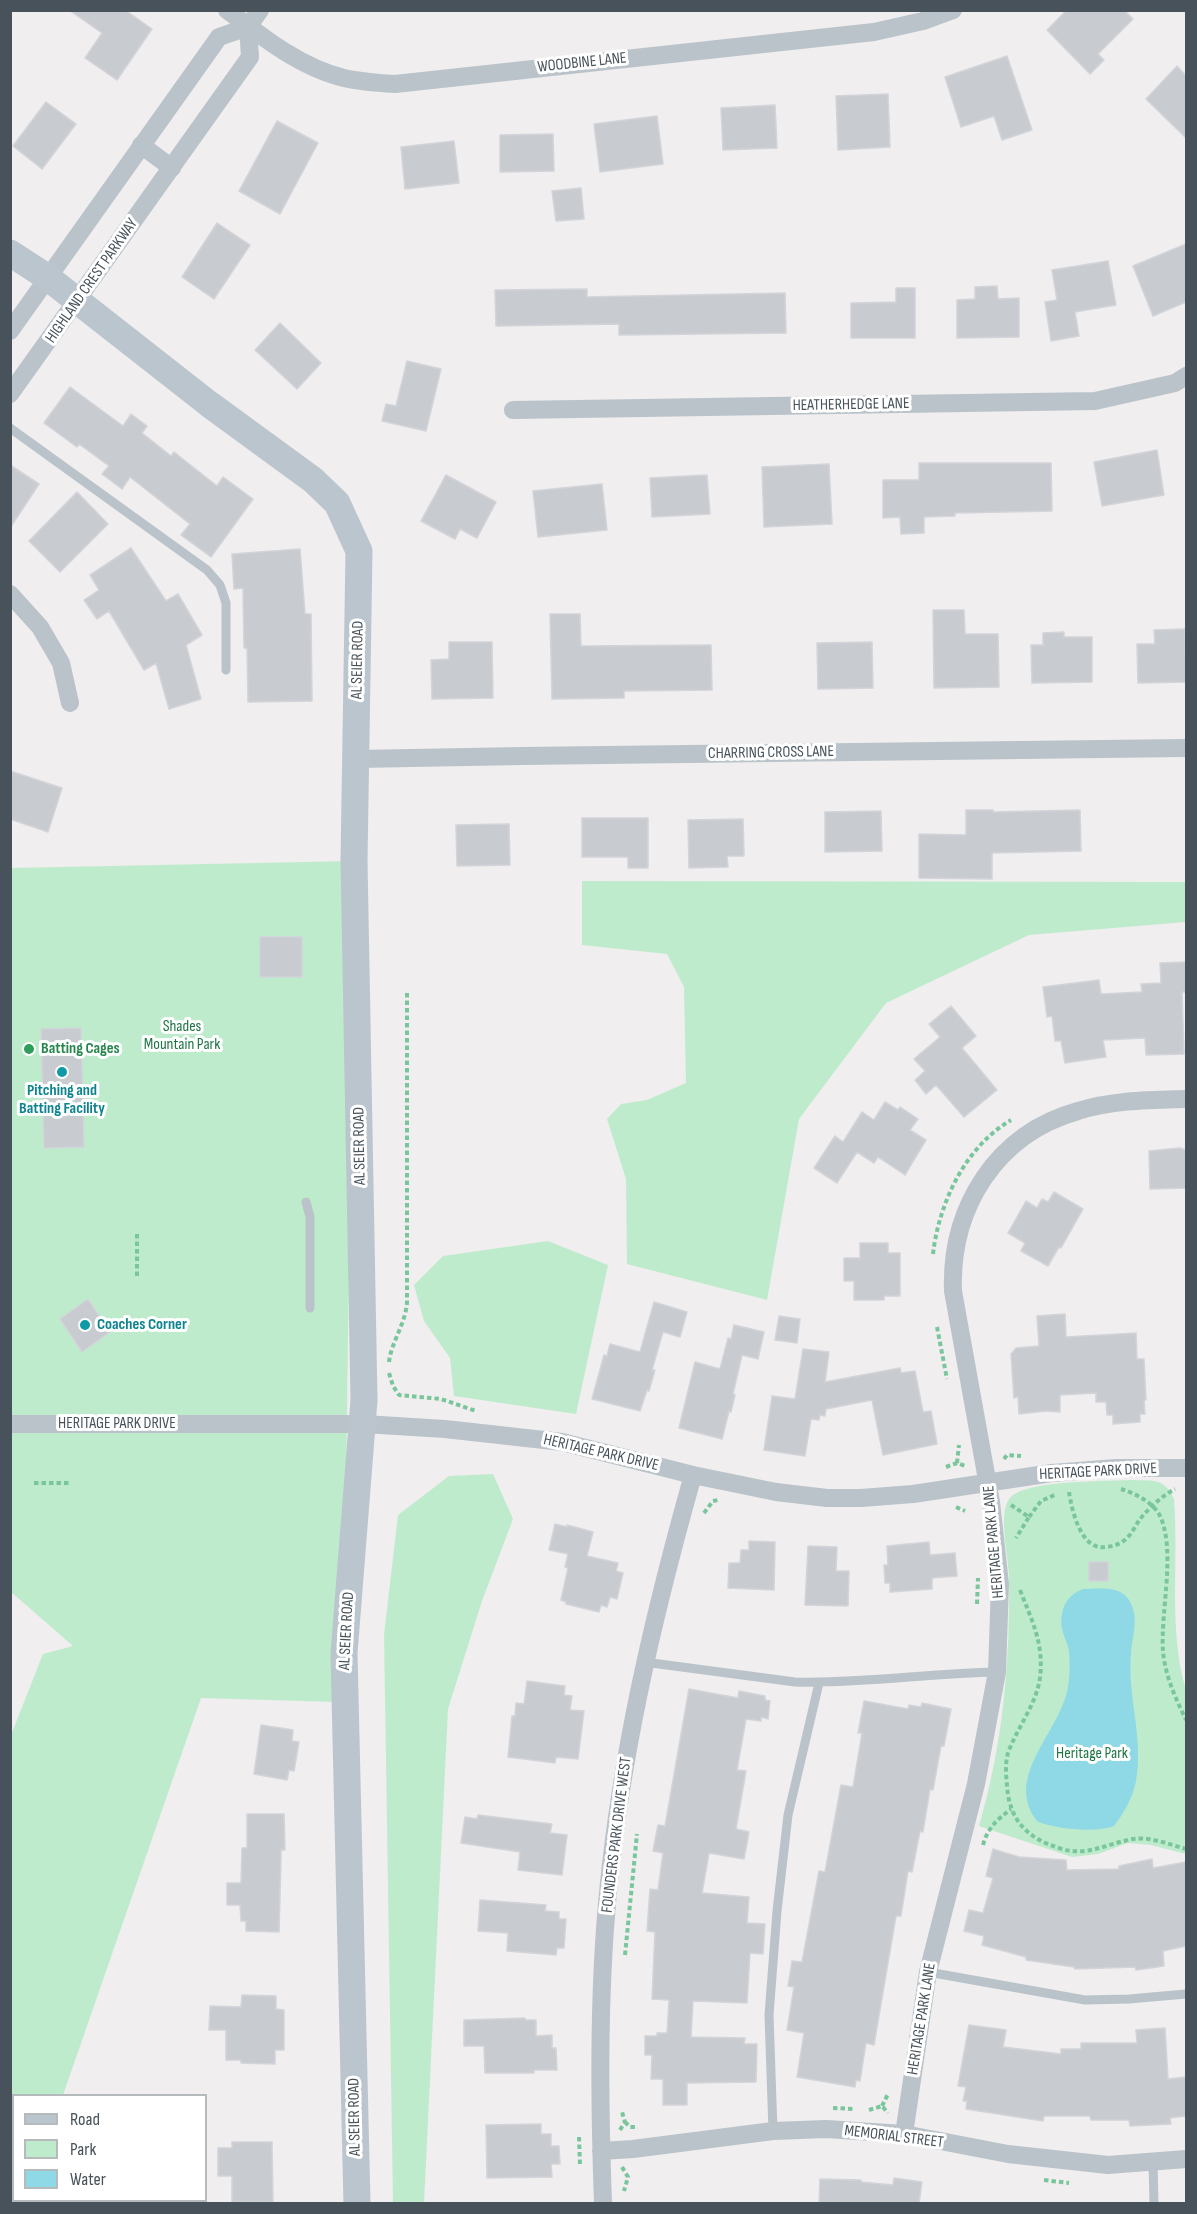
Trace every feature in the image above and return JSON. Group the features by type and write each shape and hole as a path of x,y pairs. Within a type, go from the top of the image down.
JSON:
{"street":[{"name":"WOODBINE LANE","path":"227,10 289,54 316,68 342,78 395,84 874,32 923,21 953,10"},
{"path":"10,331 219,37 248,27 260,10"},
{"name":"HIGHLAND CREST PARKWAY","path":"10,394 250,57 248,27"},
{"path":"141,145 172,168"},
{"name":"AL SEIER ROAD","path":"10,253 47,277 209,404 313,480 337,503 359,550 354,861 364,1425 344,1653 357,2204"},
{"name":"HEATHERHEDGE LANE","path":"513,410 1095,401 1175,383 1186,376"},
{"path":"10,594 40,627 61,663 70,702"},
{"name":"CHARRING CROSS LANE","path":"357,759 1186,748"},
{"name":"HERITAGE PARK LANE","path":"904,2134 928,1972 976,1784 997,1672 1000,1584 991,1502 952,1291 952,1268 960,1225 973,1194 989,1168 1018,1142 1046,1124 1077,1111 1118,1102 1186,1099"},
{"name":"HERITAGE PARK DRIVE","path":"10,1424 364,1425 445,1428 562,1442 693,1475 776,1492 827,1498 913,1494 1052,1473 1116,1468 1186,1468"},
{"name":"FOUNDERS PARK DRIVE WEST","path":"603,2204 600,2072 611,1865 629,1743 644,1662 693,1475"},
{"name":"MEMORIAL STREET","path":"601,2151 773,2131 826,2129 904,2134 1008,2154 1060,2161 1108,2165 1186,2159"}],"lane":[{"path":"10,428 207,570 220,585 226,603 226,670"},
{"path":"306,1202 310,1217 310,1308"},
{"path":"644,1662 757,1679 819,1683 950,1673 997,1672"},
{"path":"773,2131 769,2015 777,1911 788,1815 819,1683"},
{"path":"928,1972 1085,2000 1186,1994"},
{"path":"1153,2162 1154,2204"}],"path":[{"path":"407,992 407,1303 406,1316 390,1355 388,1372 399,1395 441,1399 481,1411"},
{"path":"932,1265 936,1232 942,1211 956,1180 984,1143 1015,1118"},
{"path":"137,1231 137,1276"},
{"path":"936,1317 947,1383"},
{"path":"939,1468 957,1463 959,1456 957,1437"},
{"path":"1002,1447 1007,1455"},
{"path":"965,1511 969,1504 967,1466"},
{"path":"34,1483 70,1483"},
{"path":"1069,1492 1071,1505 1083,1535 1092,1546 1099,1548 1115,1546 1127,1538 1152,1506 1177,1487"},
{"path":"1110,1489 1134,1493 1152,1506 1159,1515 1167,1556 1163,1651 1167,1672 1186,1720"},
{"path":"1015,1546 1016,1537 1041,1501 1056,1494 1079,1491"},
{"path":"701,1520 713,1501 722,1499"},
{"path":"991,1502 1006,1502 1029,1517"},
{"path":"950,1508 956,1507 965,1511 972,1520"},
{"path":"977,1614 978,1571"},
{"path":"1020,1588 1040,1641 1041,1664 1039,1681 1031,1706 1007,1756 1007,1793 1018,1823 1042,1842 1063,1850 1095,1851 1129,1839 1142,1838 1186,1849"},
{"path":"982,1847 993,1822 1011,1809"},
{"path":"625,1957 638,1825"},
{"path":"882,2106 890,2086"},
{"path":"621,2107 625,2122 620,2130 622,2167 627,2177"},
{"path":"623,2196 627,2177 632,2171"},
{"path":"1035,2178 1078,2183"}],"green space":[{"name":"Shades Mountain Park","path":"354,861 344,1653 336,1702 201,1698 63,2094 12,2094 12,2202 29,2202 28,2204 10,2203 11,1735 43,1654 73,1646 11,1592 11,868"},
{"path":"582,881 1186,882 1186,922 1029,935 886,1003 799,1119 767,1300 627,1264 626,1179 607,1119 621,1104 647,1100 686,1083 684,987 667,954 582,945"},
{"path":"548,1241 608,1265 576,1414 454,1396 450,1358 424,1321 414,1285 443,1256"},
{"path":"493,1474 513,1519 482,1601 448,1709 424,2203 393,2203 384,1635 398,1515 449,1476"},
{"name":"Heritage Park","path":"1087,1481 1158,1482 1166,1487 1174,1499 1177,1643 1186,1690 1186,1854 1151,1845 1128,1843 1098,1854 1072,1857 979,1826 994,1764 1006,1672 1009,1578 1004,1514 1010,1498 1018,1492 1032,1488"}],"water":[{"path":"1083,1589 1108,1589 1120,1592 1129,1600 1132,1607 1135,1620 1130,1670 1138,1749 1136,1781 1128,1805 1114,1826 1087,1830 1038,1822 1029,1806 1026,1790 1035,1757 1067,1692 1069,1656 1061,1622 1063,1610 1072,1595"}],"building":[{"path":"69,10 125,10 152,29 117,80 85,58 102,33"},
{"path":"1067,10 1124,10 1133,19 1098,54 1104,60 1090,74 1047,30"},
{"path":"1007,56 1032,130 1002,140 994,116 961,127 945,77"},
{"path":"1177,66 1186,76 1186,138 1146,99"},
{"path":"888,94 890,147 838,150 836,96"},
{"path":"46,102 76,124 42,169 13,146"},
{"path":"775,105 777,148 723,150 721,108"},
{"path":"657,116 663,164 600,172 594,124"},
{"path":"277,121 318,143 280,214 239,191"},
{"path":"553,134 554,171 500,172 500,135"},
{"path":"454,141 459,183 405,189 401,147"},
{"path":"581,188 584,219 556,221 552,191"},
{"path":"217,223 250,245 214,299 182,277"},
{"path":"1186,244 1186,302 1153,316 1133,266"},
{"path":"1108,261 1116,305 1075,312 1079,336 1051,341 1045,302 1057,300 1052,270"},
{"path":"997,286 998,299 1019,298 1019,337 957,338 957,300 975,299 975,287"},
{"path":"896,288 915,288 915,338 851,338 851,303 896,302"},
{"path":"587,289 587,297 785,293 786,333 619,335 619,324 496,326 495,290"},
{"path":"280,323 321,363 297,389 255,350"},
{"path":"407,361 441,369 426,431 382,421 386,404 396,406"},
{"path":"70,387 123,426 131,414 147,426 142,433 171,456 174,452 217,486 223,477 253,499 211,557 181,535 190,524 130,477 122,489 102,474 109,466 79,444 77,447 44,423"},
{"path":"1157,450 1164,495 1102,506 1094,462"},
{"path":"919,463 1051,463 1052,511 955,513 955,516 924,517 924,533 901,534 900,517 883,518 883,480 919,480"},
{"path":"829,464 832,524 764,527 762,467"},
{"path":"10,465 39,484 10,528"},
{"path":"446,475 496,502 477,538 460,529 455,539 421,521"},
{"path":"707,475 710,514 652,517 650,478"},
{"path":"602,484 607,530 538,537 533,491"},
{"path":"77,492 108,524 60,572 29,541"},
{"path":"131,548 166,601 178,594 202,635 186,645 201,699 169,709 156,663 144,670 109,611 97,619 84,600 99,590 90,575"},
{"path":"300,549 305,614 311,614 312,701 248,702 243,588 234,589 232,554"},
{"path":"933,610 964,610 965,634 998,634 999,687 934,688"},
{"path":"550,614 580,614 581,646 711,645 712,690 624,691 624,698 552,699"},
{"path":"1185,629 1186,682 1138,683 1137,644 1155,644 1154,630"},
{"path":"1064,632 1064,637 1092,637 1092,682 1032,683 1031,645 1043,645 1043,633"},
{"path":"449,642 492,642 493,698 432,699 431,660 449,659"},
{"path":"872,642 873,688 818,689 817,643"},
{"path":"10,771 62,788 48,832 10,819"},
{"path":"966,810 993,810 993,812 1080,810 1081,851 992,853 992,879 919,878 919,834 966,835"},
{"path":"881,811 882,851 825,852 825,812"},
{"path":"582,818 648,818 648,868 628,868 628,857 582,857"},
{"path":"743,819 744,856 727,856 728,867 689,868 688,820"},
{"path":"509,824 510,865 457,866 456,825"},
{"path":"260,937 302,937 302,977 260,977"},
{"path":"1186,962 1186,992 1182,992 1184,1054 1146,1055 1145,1038 1103,1040 1106,1057 1065,1063 1061,1041 1055,1041 1052,1016 1047,1017 1043,987 1099,980 1101,994 1142,992 1141,984 1161,983 1160,963"},
{"path":"951,1006 976,1036 962,1048 997,1090 964,1117 936,1085 926,1094 915,1080 925,1071 914,1059 940,1037 929,1024"},
{"name":"Pitching and Batting Facility","path":"81,1028 84,1147 44,1148 41,1029"},
{"path":"885,1102 898,1110 900,1107 918,1119 910,1130 926,1140 905,1175 878,1157 874,1163 857,1152 837,1183 814,1168 835,1136 843,1142 862,1112 874,1120"},
{"path":"1180,1148 1186,1150 1186,1188 1150,1189 1149,1151"},
{"path":"1054,1192 1083,1209 1048,1266 1021,1251 1025,1243 1008,1233 1026,1201 1037,1208 1042,1199 1048,1202"},
{"path":"860,1243 888,1243 888,1253 900,1253 900,1296 884,1296 884,1300 854,1300 854,1281 844,1281 844,1258 860,1258"},
{"name":"Coaches Corner","path":"88,1299 110,1332 82,1352 60,1319"},
{"path":"654,1302 687,1312 680,1337 663,1332 652,1370 655,1370 649,1391 647,1390 640,1411 592,1399 604,1355 607,1356 610,1344 640,1352"},
{"path":"1065,1314 1066,1337 1136,1333 1137,1359 1144,1359 1146,1400 1144,1400 1145,1414 1140,1414 1140,1422 1113,1424 1113,1415 1107,1415 1106,1402 1096,1402 1096,1393 1060,1395 1060,1412 1019,1414 1018,1397 1014,1398 1011,1354 1016,1348 1039,1346 1037,1316"},
{"path":"779,1316 800,1319 797,1343 775,1340"},
{"path":"734,1325 764,1332 758,1359 742,1355 731,1412 729,1411 722,1439 679,1428 695,1362 720,1369"},
{"path":"803,1349 829,1352 825,1382 900,1368 901,1373 915,1371 923,1412 931,1411 937,1444 883,1455 872,1400 826,1409 825,1416 820,1415 819,1420 811,1419 805,1456 764,1450 772,1396 795,1399"},
{"path":"555,1524 593,1532 587,1556 618,1563 616,1571 623,1573 617,1599 610,1597 607,1607 601,1605 599,1612 566,1604 561,1600 568,1568 565,1567 568,1554 549,1550"},
{"path":"749,1541 775,1542 774,1590 728,1588 729,1563 740,1563 741,1550 749,1550"},
{"path":"929,1542 930,1555 955,1553 957,1576 932,1578 932,1589 890,1592 890,1583 885,1583 884,1565 888,1565 887,1546"},
{"path":"808,1546 837,1547 836,1571 849,1571 848,1606 805,1605"},
{"path":"1089,1562 1108,1562 1108,1581 1089,1581"},
{"path":"527,1681 565,1686 564,1695 572,1696 570,1710 584,1711 578,1759 556,1757 555,1763 508,1757 512,1716 515,1716 516,1703 524,1704"},
{"path":"689,1689 738,1698 739,1691 765,1696 765,1700 770,1701 768,1719 761,1717 761,1721 746,1719 737,1770 746,1771 736,1829 749,1832 744,1859 709,1853 702,1893 749,1897 747,1923 765,1924 763,1954 750,1953 747,2003 693,2001 691,2037 745,2038 744,2044 757,2044 756,2082 687,2083 687,2105 663,2105 663,2079 651,2079 652,2055 645,2055 645,2036 667,2033 669,2000 652,1999 655,1932 647,1931 650,1889 658,1890 663,1853 653,1851 658,1825 665,1826"},
{"path":"864,1701 908,1709 909,1705 921,1707 922,1703 951,1709 933,1790 930,1789 923,1832 920,1831 912,1872 908,1871 901,1916 896,1916 874,2045 866,2043 860,2081 856,2080 855,2087 797,2077 804,2033 787,2030 794,1987 788,1986 792,1961 802,1962 819,1871 825,1872 841,1785 853,1787 862,1733 858,1733"},
{"path":"261,1725 293,1730 292,1741 299,1742 294,1771 289,1770 287,1780 254,1774"},
{"path":"247,1814 284,1814 285,1850 281,1850 279,1932 246,1931 246,1921 241,1921 240,1905 227,1905 227,1883 241,1883 242,1848 247,1848"},
{"path":"478,1815 552,1824 550,1833 567,1835 562,1875 518,1870 520,1852 461,1843 465,1817 477,1819"},
{"path":"993,1849 1019,1857 1066,1860 1067,1870 1119,1869 1119,1866 1152,1859 1153,1868 1186,1862 1186,1946 1163,1951 1164,1966 1136,1970 1135,1967 1075,1969 1026,1960 1026,1957 982,1945 984,1936 964,1931 969,1910 983,1913 993,1878 986,1876"},
{"path":"480,1900 546,1905 545,1911 559,1912 559,1919 566,1919 564,1948 557,1948 556,1955 507,1951 508,1933 478,1931"},
{"path":"242,1995 276,1996 276,2009 284,2010 284,2050 275,2050 275,2064 226,2060 226,2030 209,2030 210,2006 241,2007"},
{"path":"525,2018 525,2020 536,2020 536,2036 552,2035 552,2048 556,2048 557,2070 534,2070 534,2073 485,2073 484,2046 464,2046 464,2020"},
{"path":"969,2025 1006,2030 1003,2047 1061,2054 1061,2049 1081,2049 1081,2043 1137,2043 1136,2030 1165,2028 1168,2079 1186,2077 1186,2116 1170,2118 1171,2124 1130,2126 1129,2120 1091,2120 1090,2116 1044,2116 1043,2121 966,2109 967,2101 963,2101 966,2087 958,2086"},
{"path":"541,2124 541,2134 551,2134 551,2146 559,2146 560,2164 551,2164 552,2177 487,2178 486,2125"},
{"path":"232,2142 272,2142 273,2202 232,2202 232,2176 218,2176 218,2148 232,2148"},
{"path":"894,2178 922,2182 919,2204 819,2204 820,2179 861,2180 861,2182 893,2185"}],"place":[{"name":"Batting Cages","path":"29,1049"},
{"name":"Pitching and Batting Facility","path":"62,1072"},
{"name":"Coaches Corner","path":"85,1325"}]}
